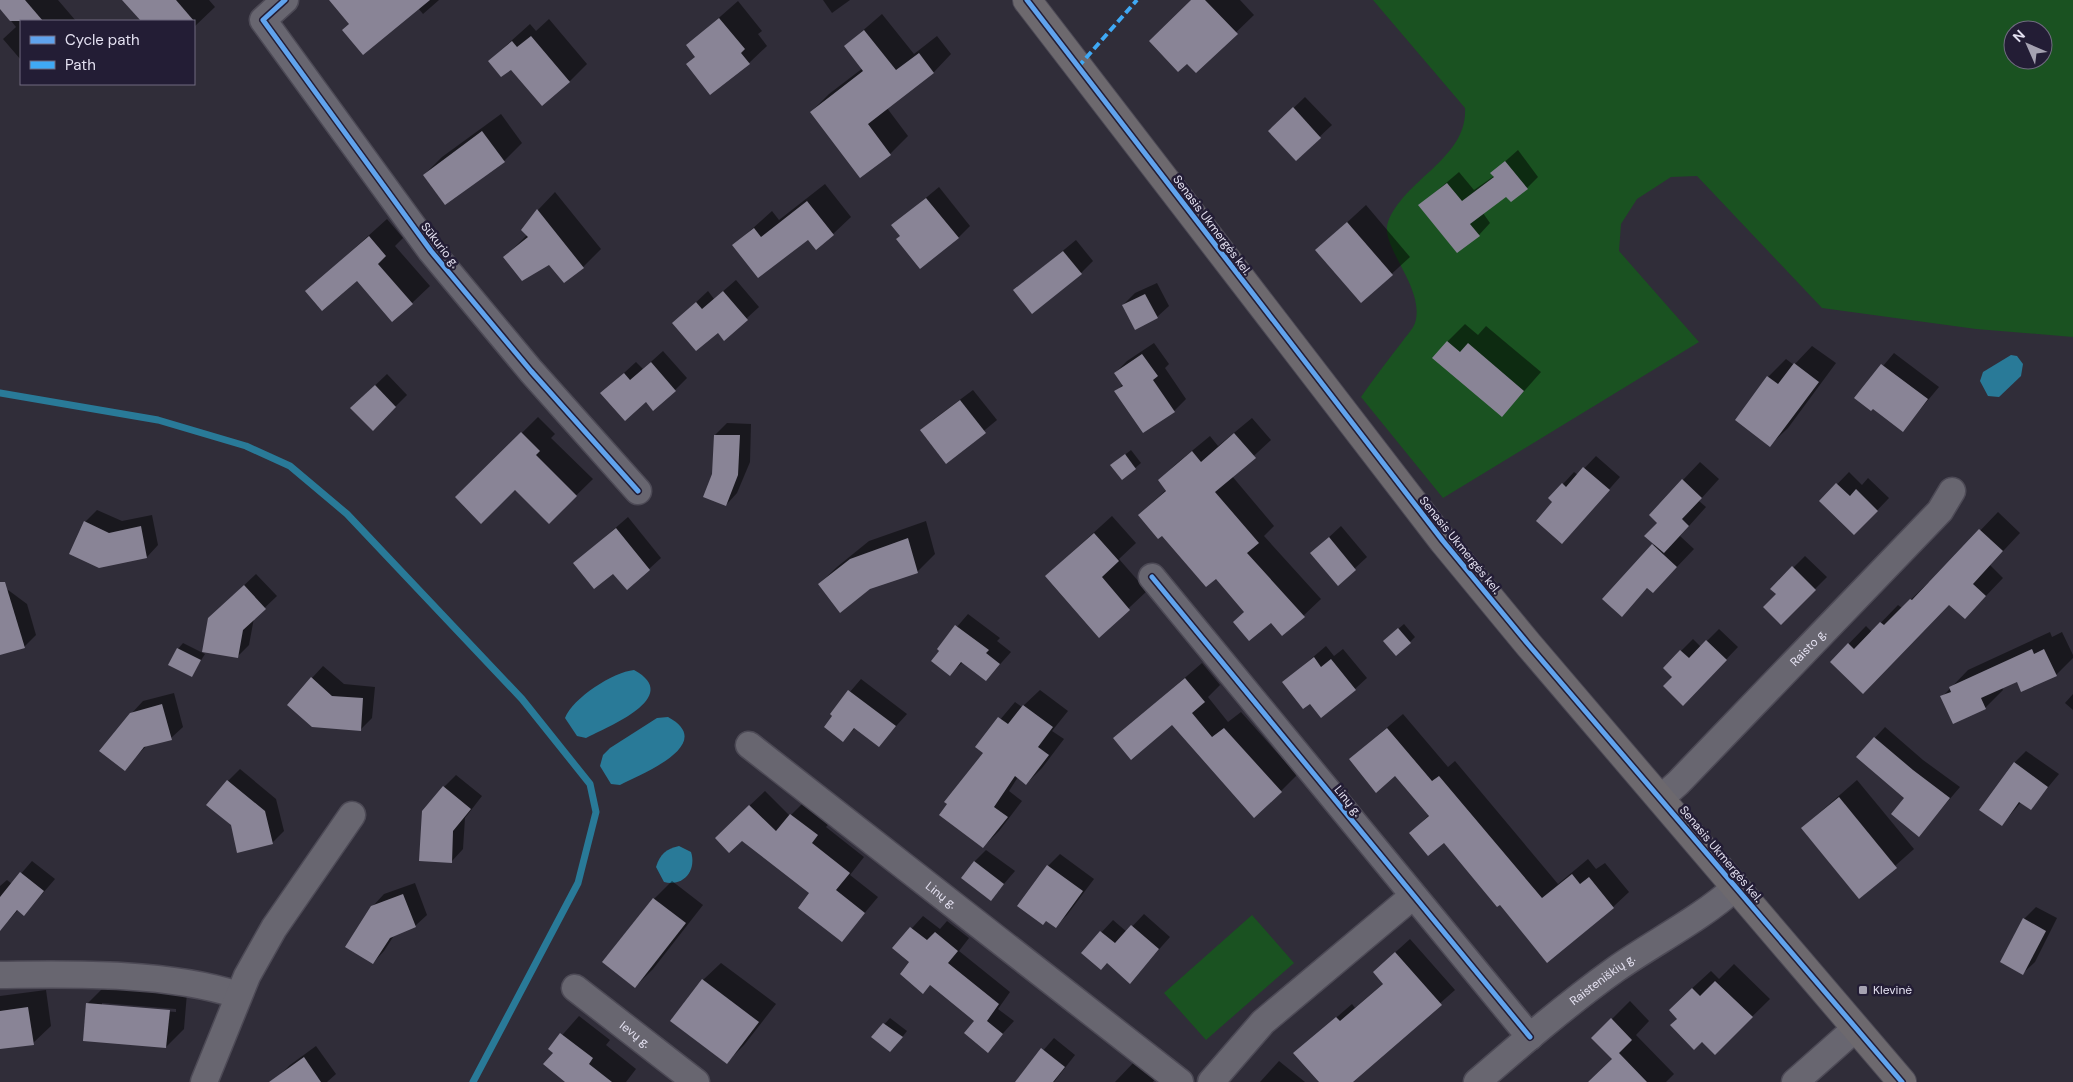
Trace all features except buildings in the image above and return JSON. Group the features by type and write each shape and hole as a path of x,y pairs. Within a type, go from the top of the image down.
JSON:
{"main road":[{"name":"Senasis Ukmergės kel.","path":"1027,0 1443,541 1902,1082"}],"street":[{"name":"Sūkurio g.","path":"285,0 263,20 431,251 531,371 638,491"},
{"name":"Raisto g.","path":"1660,799 1678,783 1940,511 1952,491"},
{"name":"Linų g.","path":"1152,577 1530,1037"},
{"name":"Linų g.","path":"749,745 1180,1082"},
{"path":"204,1082 238,995 274,928 352,815"},
{"name":"Raisteniškių g.","path":"1477,1082 1592,986 1636,955 1692,922 1736,887"},
{"path":"1211,1082 1263,1022 1413,896"},
{"path":"0,975 50,974 172,980 210,986 238,995"},
{"name":"Ievų g.","path":"575,988 696,1082"},
{"path":"1795,1082 1856,1028"}],"green space":[{"path":"1373,0 2073,0 2073,337 1976,329 1822,308 1697,176 1671,177 1637,199 1621,224 1619,251 1699,342 1443,498 1361,397 1415,323 1417,310 1414,296 1390,243 1387,232 1388,222 1396,207 1407,193 1446,155 1456,141 1463,125 1465,108"},
{"path":"1252,915 1294,963 1206,1040 1164,993"}],"water":[{"path":"2011,355 2017,356 2023,364 2021,376 1999,397 1988,396 1980,381 1983,372"},
{"path":"634,670 647,680 651,690 646,700 637,710 609,727 586,738 577,736 565,718 569,710 595,687 615,676"},
{"path":"668,717 681,727 685,737 680,747 671,757 658,766 620,785 611,784 600,766 603,755 610,748 657,718"},
{"path":"679,846 691,852 692,865 690,871 682,880 671,883 664,882 656,867 658,862 664,853"}],"waterway":[{"path":"0,393 158,420 246,446 290,466 347,514 522,699 590,784 596,812 578,883 473,1082"}],"marked path":[{"path":"1078,67 1137,0"}],"cycle path":[{"path":"285,0 263,20 431,251 531,371 638,491"},
{"path":"1027,0 1443,541 1528,644 1902,1082"},
{"path":"1152,577 1530,1037"}],"place":[{"name":"Klevinė","path":"1863,990"}]}
